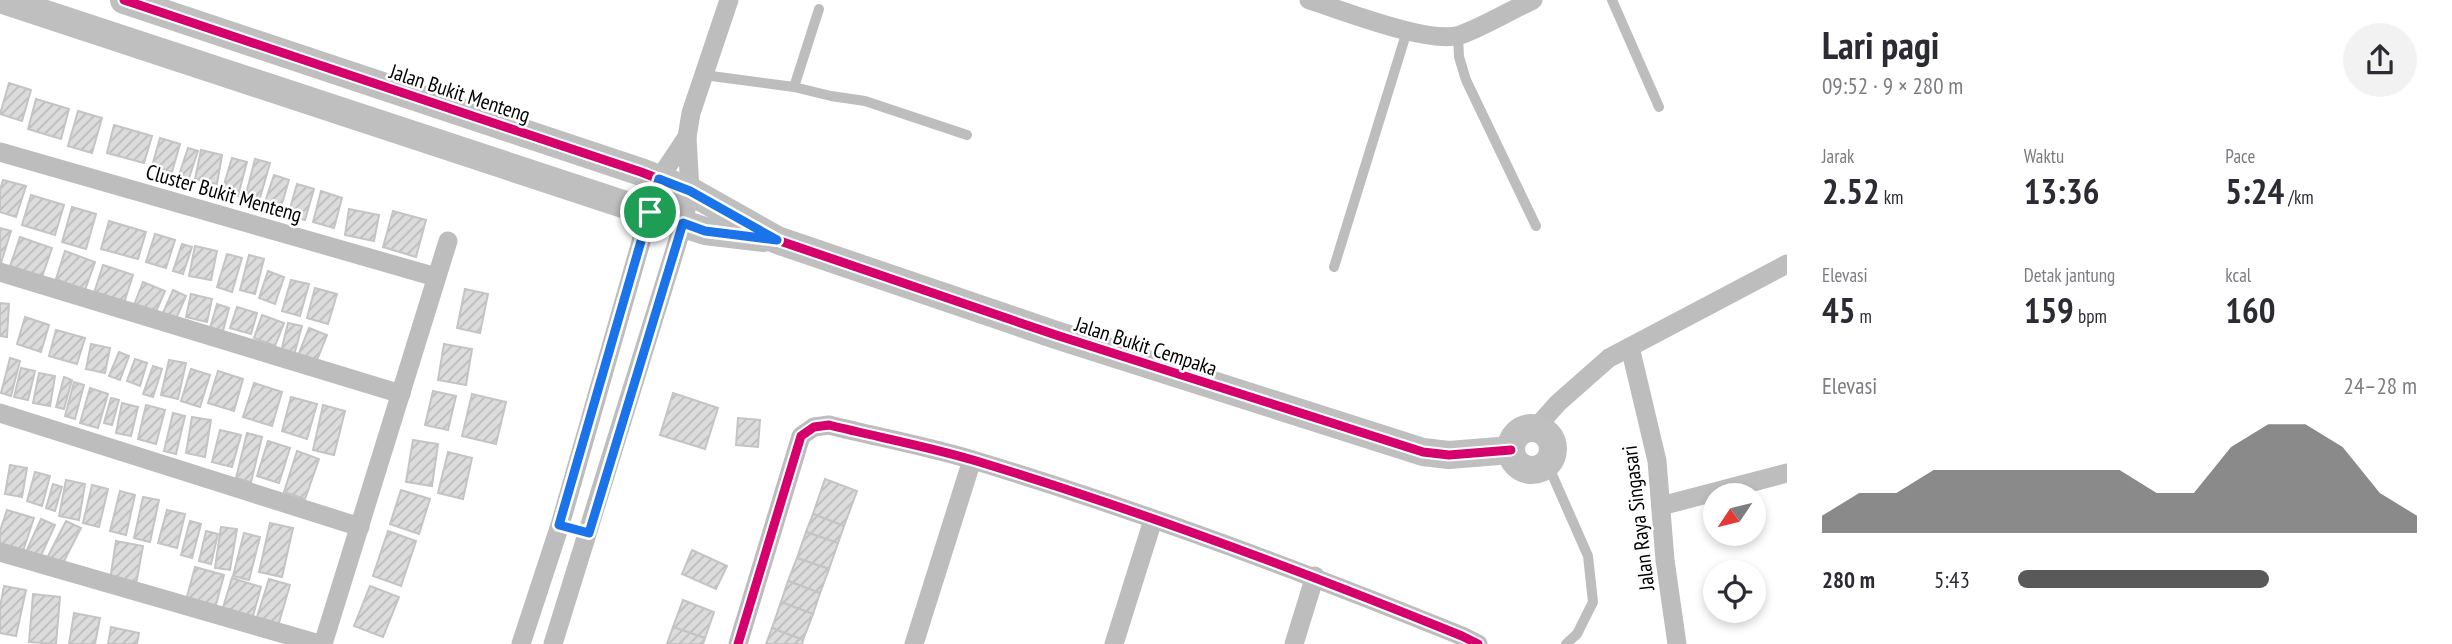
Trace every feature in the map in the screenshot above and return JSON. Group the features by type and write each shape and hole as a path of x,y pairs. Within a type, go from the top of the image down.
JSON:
{"street":[{"path":"4,0 705,231 777,240"},
{"name":"Jalan Bukit Menteng","path":"124,0 659,179 690,191 777,240"},
{"path":"553,644 683,223 690,191 687,136 691,113 729,0"},
{"path":"1309,0 1407,31 1437,36 1458,36 1533,0"},
{"path":"521,644 559,525 659,179 687,136"},
{"name":"Cluster Bukit Menteng","path":"0,152 436,277"},
{"name":"Jalan Bukit Cempaka","path":"777,240 1056,335 1423,452 1449,454 1511,450"},
{"path":"0,552 321,644 448,241"},
{"path":"1539,429 1541,422 1609,358 1787,264"},
{"path":"0,272 401,394"},
{"name":"Jalan Raya Singasari","path":"1630,347 1657,461 1667,573 1677,644"},
{"path":"0,413 360,527"},
{"path":"738,644 802,436 814,427 829,425 972,460 1153,520 1315,576 1478,644"},
{"path":"1525,428 1539,429 1553,444 1553,451 1547,463 1535,470 1516,463 1511,450 1514,437 1525,428"},
{"path":"914,644 972,460"},
{"path":"1661,506 1787,473"},
{"path":"1114,644 1153,520"},
{"path":"559,525 589,533"},
{"path":"1294,644 1315,576"}],"lane":[{"path":"1612,0 1659,107"},
{"path":"794,87 819,9"},
{"path":"1334,267 1407,31"},
{"path":"1458,36 1459,57 1466,80 1536,226"},
{"path":"704,75 794,87 865,101 967,135"},
{"path":"1547,463 1588,556 1592,602 1577,634 1566,644"}],"building":[{"path":"9,83 31,90 22,121 0,114"},
{"path":"36,99 69,109 61,139 28,129"},
{"path":"78,111 102,118 92,153 68,146"},
{"path":"114,125 152,136 144,163 107,153"},
{"path":"160,138 180,144 172,172 152,166"},
{"path":"188,148 198,151 189,178 179,175"},
{"path":"201,150 222,155 217,184 195,179"},
{"path":"232,158 247,162 238,196 222,191"},
{"path":"255,159 270,163 260,198 246,194"},
{"path":"274,175 289,180 281,207 265,202"},
{"path":"3,180 26,186 16,217 0,212"},
{"path":"297,184 314,189 305,220 288,215"},
{"path":"321,191 342,198 334,228 313,222"},
{"path":"31,195 64,205 55,235 22,225"},
{"path":"72,207 96,214 86,249 62,242"},
{"path":"349,209 379,215 374,241 345,235"},
{"path":"393,211 426,220 416,257 383,247"},
{"path":"109,221 146,232 138,259 101,249"},
{"path":"0,228 11,231 1,263 0,263"},
{"path":"155,234 175,240 166,268 146,262"},
{"path":"20,237 52,248 42,277 10,266"},
{"path":"182,244 192,247 183,274 173,271"},
{"path":"195,246 217,251 211,280 189,276"},
{"path":"65,251 95,262 85,290 56,279"},
{"path":"227,254 242,258 232,292 217,287"},
{"path":"249,255 264,259 255,294 240,290"},
{"path":"103,265 133,275 124,303 94,293"},
{"path":"268,271 284,277 275,304 259,298"},
{"path":"291,280 309,284 300,316 282,311"},
{"path":"143,282 165,291 155,314 134,305"},
{"path":"315,288 337,294 328,324 307,318"},
{"path":"465,289 488,294 480,333 457,328"},
{"path":"173,290 186,296 175,321 162,315"},
{"path":"191,294 212,299 207,322 186,317"},
{"path":"0,303 9,304 7,337 0,336"},
{"path":"217,304 229,308 223,331 210,328"},
{"path":"237,307 257,313 251,334 230,328"},
{"path":"262,315 284,323 275,346 254,338"},
{"path":"25,317 49,325 41,352 17,344"},
{"path":"288,323 302,326 294,355 281,352"},
{"path":"309,328 327,335 315,365 297,358"},
{"path":"56,330 85,338 77,364 49,356"},
{"path":"91,344 110,348 105,373 86,369"},
{"path":"444,344 472,349 466,385 438,380"},
{"path":"119,352 129,356 120,380 109,376"},
{"path":"10,358 20,361 11,396 1,393"},
{"path":"135,359 147,363 140,386 127,381"},
{"path":"169,360 186,363 178,399 161,395"},
{"path":"153,366 162,369 153,397 143,394"},
{"path":"21,368 35,371 28,400 14,397"},
{"path":"191,369 210,375 200,407 181,401"},
{"path":"218,371 243,379 234,411 208,403"},
{"path":"39,373 55,376 50,406 33,403"},
{"path":"64,377 72,380 64,409 56,407"},
{"path":"74,382 84,385 75,419 65,416"},
{"path":"254,383 282,392 272,426 243,417"},
{"path":"90,388 108,394 98,428 80,423"},
{"path":"433,391 456,396 448,430 425,425"},
{"path":"673,393 718,408 705,449 660,435"},
{"path":"472,394 506,402 496,444 462,436"},
{"path":"291,397 317,404 307,439 282,431"},
{"path":"111,398 119,400 112,425 104,423"},
{"path":"122,403 138,407 131,436 116,433"},
{"path":"146,405 165,410 156,444 138,439"},
{"path":"323,405 345,411 334,455 313,450"},
{"path":"173,413 185,416 176,454 164,451"},
{"path":"192,417 211,420 205,457 186,453"},
{"path":"738,418 760,420 758,447 736,445"},
{"path":"220,430 241,435 232,467 212,462"},
{"path":"247,433 262,437 251,482 236,478"},
{"path":"413,440 438,444 432,486 406,482"},
{"path":"268,441 290,448 279,483 257,476"},
{"path":"297,451 319,459 305,499 284,492"},
{"path":"448,452 472,458 463,499 438,493"},
{"path":"10,465 27,468 22,497 5,494"},
{"path":"35,472 50,476 42,506 27,501"},
{"path":"825,479 857,491 844,526 813,514"},
{"path":"66,480 85,484 79,520 59,516"},
{"path":"53,484 62,487 55,511 46,508"},
{"path":"92,485 108,489 99,527 83,523"},
{"path":"401,490 430,499 419,534 390,524"},
{"path":"120,491 135,495 126,535 110,531"},
{"path":"143,497 159,500 150,542 134,538"},
{"path":"7,510 34,518 23,551 0,544 0,531"},
{"path":"167,510 185,514 177,548 158,543"},
{"path":"813,514 844,526 838,543 806,532"},
{"path":"41,519 55,525 39,560 25,554"},
{"path":"66,521 81,528 61,567 46,560"},
{"path":"190,521 201,524 192,558 181,555"},
{"path":"270,523 293,528 282,577 259,572"},
{"path":"221,527 237,529 230,570 215,568"},
{"path":"206,531 218,534 211,564 199,561"},
{"path":"388,531 416,541 401,586 373,576"},
{"path":"806,532 838,543 829,569 797,558"},
{"path":"244,533 260,537 249,580 233,576"},
{"path":"116,541 143,546 136,584 110,580"},
{"path":"692,550 727,566 716,589 682,574"},
{"path":"797,558 829,569 820,593 788,581"},
{"path":"195,567 224,575 214,612 185,604"},
{"path":"232,578 261,587 251,623 221,614"},
{"path":"269,579 290,585 278,626 256,620"},
{"path":"788,581 820,593 813,614 781,602"},
{"path":"4,586 26,590 16,636 0,633 0,607"},
{"path":"370,586 399,597 383,637 354,626"},
{"path":"33,594 60,597 56,644 29,642"},
{"path":"683,600 714,612 705,638 673,627"},
{"path":"781,602 813,614 803,640 772,628"},
{"path":"74,613 100,618 95,644 69,644"},
{"path":"111,627 139,633 137,644 108,644"},
{"path":"673,627 705,638 703,644 667,644"},
{"path":"772,628 803,640 802,644 766,644"}],"cycle path":[{"path":"124,0 641,172 690,191 777,240 1056,335 1423,452 1449,455 1511,450"},
{"path":"738,644 801,436 814,427 829,425 955,455 1097,499 1281,565 1478,644"}],"route":[{"path":"659,179 708,200 777,240 705,231 683,223 589,533 559,525 650,212 659,179"}]}
